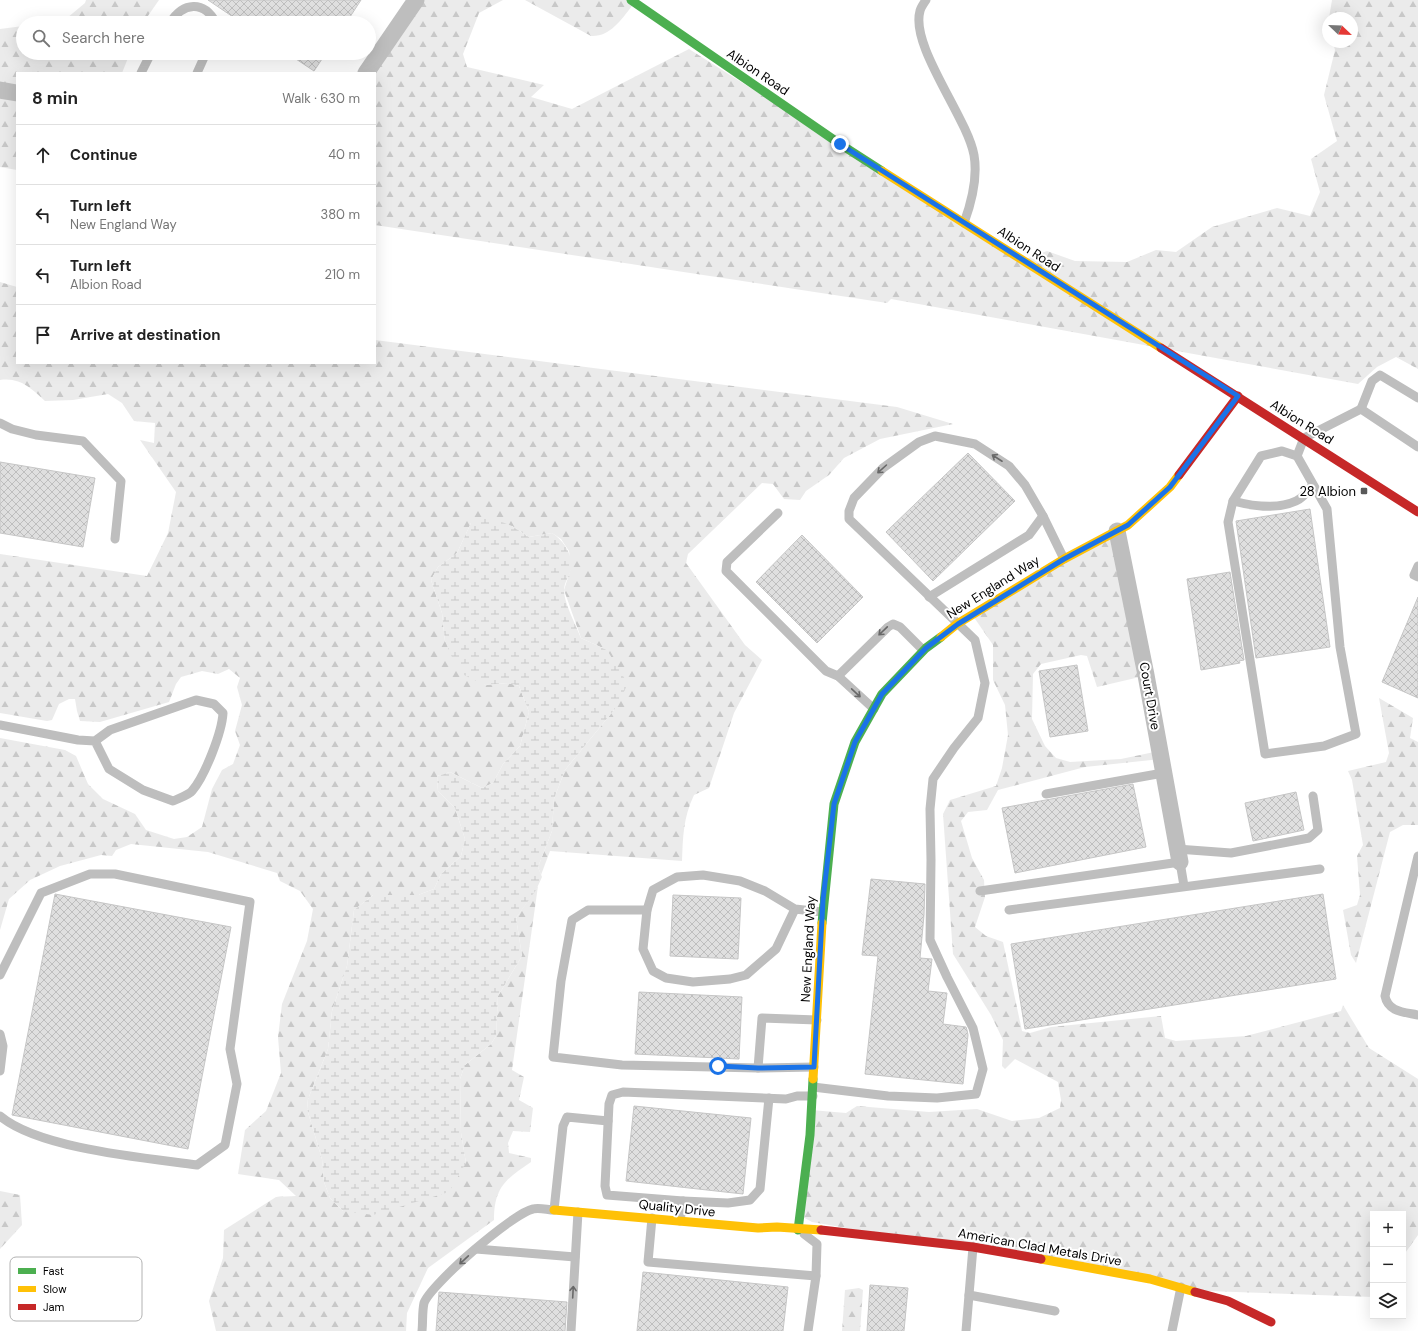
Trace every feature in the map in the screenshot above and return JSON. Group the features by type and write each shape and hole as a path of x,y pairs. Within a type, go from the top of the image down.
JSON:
{"street":[{"path":"376,58 416,0"},
{"name":"Albion Road","path":"630,0 840,144 1418,512"},
{"path":"367,72 375,60"},
{"path":"0,90 16,93"},
{"name":"New England Way","path":"798,1230 810,1135 822,912 834,804 855,742 882,694 924,650 958,624 1064,559 1128,525 1170,487 1238,396"},
{"name":"Court Drive","path":"1117,531 1146,675 1178,856"},
{"name":"Quality Drive","path":"554,1210 758,1228 777,1227 798,1230"},
{"name":"American Clad Metals Drive","path":"798,1230 847,1232 973,1247 1150,1279 1228,1301 1271,1322"}],"lane":[{"path":"926,0 920,12 920,32 944,90 968,132 974,155 975,180 972,201 964,223"},
{"path":"174,16 182,8 194,5 210,12 212,16"},
{"path":"142,72 148,60"},
{"path":"197,72 203,60"},
{"path":"1297,456 1304,438 1361,409 1372,381 1380,375 1418,398"},
{"path":"1361,409 1418,447"},
{"path":"0,423 12,429 36,435 83,441 117,474 121,481 115,539"},
{"path":"769,1098 760,1189 750,1200 728,1203 607,1195 605,1186 608,1121 612,1095 623,1092 769,1098 786,1099 813,1091 936,1098 976,1094 982,1069 973,1028 930,940 932,860 930,809 933,779 954,748 978,718 985,683 975,640 849,518 849,510 854,498 883,468 919,442 935,436 975,444 1009,466 1025,486 1043,516 1064,559"},
{"path":"1282,451 1297,456 1312,486 1327,509 1340,647 1356,734 1324,746 1265,754 1228,522 1233,501 1261,456 1282,451"},
{"path":"1233,501 1254,506 1283,505 1297,501 1312,486"},
{"path":"1404,503 1418,498"},
{"path":"778,513 727,562 726,571 826,671 838,676 874,709"},
{"path":"929,597 1029,534 1043,516"},
{"path":"1416,576 1418,566"},
{"path":"838,676 888,627 893,624 900,627 924,650"},
{"path":"0,725 78,740 95,741 110,730 196,700 214,704 224,713 223,722 207,765 192,792 173,801 143,790 109,769 95,741"},
{"path":"1046,794 1163,773"},
{"path":"980,891 1178,856 1231,853 1310,838 1318,830 1313,796"},
{"path":"1178,856 1184,886"},
{"path":"1418,856 1385,996 1387,1004 1392,1009 1418,1015"},
{"path":"1009,910 1320,869"},
{"path":"0,975 41,892 90,874 115,874 250,902 230,1049 237,1084 225,1145 197,1165 137,1157 56,1142 10,1124 0,1116"},
{"path":"794,909 776,949 746,976 694,982 666,978 653,971 643,949 647,910 653,890 678,877 703,875 740,881 765,891 794,909 822,912"},
{"path":"647,910 588,910 572,920 561,981 554,1057 622,1065 758,1068 814,1067"},
{"path":"758,1068 762,1018 817,1020"},
{"path":"0,1034 3,1046 0,1071"},
{"path":"422,1331 424,1302 438,1284 476,1249 516,1217 533,1209 554,1210 563,1126 567,1117 608,1121"},
{"path":"680,1221 683,1201"},
{"path":"571,1331 578,1212"},
{"path":"652,1218 648,1262 816,1276"},
{"path":"798,1230 817,1244 816,1276 808,1331"},
{"path":"966,1331 973,1247"},
{"path":"476,1249 575,1257"},
{"path":"1172,1331 1181,1287"},
{"path":"969,1295 1056,1311"}],"green space":[{"path":"86,0 159,0 148,16 69,16 85,3"},
{"path":"418,0 503,0 479,13 463,54 467,67 544,85 531,97 572,109 689,49 1023,260 1047,251 1075,261 1127,262 1156,250 1176,252 1212,227 1277,208 1310,216 1320,192 1311,159 1337,141 1324,95 1334,48 1358,48 1358,12 1330,12 1332,0 1418,0 1418,369 1396,357 1377,367 1358,384 891,299 887,303 376,225 376,72"},
{"path":"525,0 631,0 632,6 619,22 609,31 598,36 591,36"},
{"path":"16,27 16,60 127,60 122,72 16,72 16,170 0,167 0,29"},
{"path":"0,282 16,287 16,364 376,364 376,340 897,407 953,424 880,439 844,458 829,475 806,491 800,500 784,499 773,484 762,483 688,554 686,563 745,645 762,660 734,713 709,788 694,795 690,803 684,828 682,861 550,851 541,875 538,867 552,831 554,799 565,770 614,710 607,650 581,638 564,590 571,568 569,551 561,539 552,533 529,537 512,526 471,523 457,553 438,567 431,580 442,613 445,641 485,685 508,683 519,686 529,712 520,746 503,764 493,783 482,788 450,772 437,776 438,791 455,808 465,839 461,856 441,874 434,889 418,895 373,895 354,910 347,966 332,1011 328,1049 308,1099 307,1109 322,1159 324,1182 330,1198 343,1211 466,1163 461,1133 460,1079 465,1065 491,1044 496,1036 498,996 522,956 516,918 538,886 512,1070 524,1077 519,1100 533,1108 530,1132 513,1131 508,1143 509,1153 531,1158 531,1162 508,1179 503,1185 496,1199 494,1220 428,1268 407,1313 406,1331 216,1331 209,1301 223,1258 224,1230 276,1197 296,1196 279,1180 238,1174 245,1130 266,1111 281,1073 278,1037 282,1004 307,941 313,909 300,891 280,881 277,873 208,852 131,844 116,850 112,856 101,855 60,866 30,880 9,899 0,930 0,738 65,750 76,756 88,784 103,799 135,814 146,830 174,839 187,837 202,827 212,789 222,770 233,764 240,745 235,731 242,705 237,687 240,678 229,669 218,674 202,671 181,677 176,684 169,702 100,722 80,721 75,699 69,699 59,704 52,720 47,721 0,713 0,554 147,576 168,533 176,492 140,440 154,443 155,423 134,421 122,403 108,394 73,400 45,401 25,384 14,380 0,380"},
{"path":"487,516 512,526 529,537 552,533 564,544 571,559 571,570 564,590 568,607 581,638 607,650 628,684 614,710 565,770 554,799 552,831 538,867 542,877 536,890 516,918 522,956 498,996 496,1036 491,1044 465,1065 460,1079 461,1133 466,1163 449,1192 373,1215 343,1211 330,1198 324,1182 322,1159 307,1109 308,1099 328,1049 332,1011 347,966 354,910 373,895 418,895 434,889 441,874 461,856 465,839 455,808 438,791 437,776 450,772 482,788 493,783 503,764 520,746 529,712 519,686 508,683 485,685 464,675 454,662 445,641 442,613 431,580 438,567 457,553 471,523"},
{"path":"1117,532 1144,676 1097,687 1087,656 1081,655 1041,664 1033,674 1032,719 1045,746 1056,758 1070,762 1121,759 1159,751 1161,759 1085,767 998,790 987,810 968,812 961,821 972,858 984,880 985,897 975,927 986,936 1003,942 1022,1031 1030,1033 1051,1027 1161,1016 1165,1038 1176,1041 1246,1036 1341,1011 1343,1005 1369,1048 1418,1079 1418,1235 1406,1252 1406,1211 1370,1211 1370,1297 1207,1291 812,1222 801,1216 811,1110 846,1113 857,1106 929,1112 977,1109 1012,1121 1039,1118 1060,1108 1061,1100 1058,1082 1015,1059 1005,1069 1002,1066 1003,1040 991,1015 953,954 943,814 950,800 996,786 1002,768 1008,735 1005,705 993,680 993,645 971,613"},
{"path":"1379,698 1413,718 1410,738 1418,742 1418,825 1403,825 1390,832 1356,963 1351,955 1343,910 1357,905 1360,895 1357,856 1363,845 1352,780 1348,771 1386,762 1389,753"},
{"path":"0,1191 20,1195 22,1225 0,1249"},
{"path":"859,1288 863,1290 860,1331 842,1331 845,1290"}],"building":[{"path":"208,0 361,0 351,16 232,16"},
{"path":"298,60 321,60 314,71"},
{"path":"968,453 1015,501 933,581 886,532"},
{"path":"0,462 95,478 83,547 0,533"},
{"path":"1310,509 1330,647 1256,658 1236,521"},
{"path":"802,535 863,597 817,643 756,582"},
{"path":"1230,572 1244,660 1239,661 1240,663 1201,670 1187,579"},
{"path":"1418,597 1418,698 1382,682"},
{"path":"1077,665 1088,731 1050,737 1039,671"},
{"path":"1133,784 1146,847 1015,873 1002,808"},
{"path":"1296,792 1304,830 1253,841 1245,803"},
{"path":"871,879 925,884 920,958 932,959 928,991 947,993 943,1024 966,1027 968,1035 963,1084 865,1074 878,956 862,955"},
{"path":"55,894 231,927 188,1149 12,1115"},
{"path":"1323,894 1336,979 1025,1029 1011,944"},
{"path":"673,895 741,898 738,959 670,956"},
{"path":"639,992 742,997 739,1059 635,1054"},
{"path":"634,1106 751,1118 743,1194 626,1181"},
{"path":"643,1272 788,1287 783,1331 637,1331"},
{"path":"870,1285 908,1288 904,1331 867,1331"},
{"path":"439,1292 567,1302 565,1331 436,1331"}],"traffic: fast":[{"path":"631,0 840,144 882,171"},
{"path":"822,923 834,804 855,742 882,694 926,648 941,637"},
{"path":"798,1230 810,1135 813,1079"}],"traffic: slow":[{"path":"882,171 1161,348"},
{"path":"941,637 957,624 1064,559 1128,525 1170,487 1179,475"},
{"path":"813,1079 822,923"},
{"path":"554,1210 758,1228 777,1227 821,1230"},
{"path":"1041,1259 1150,1279 1195,1292"}],"traffic: jam":[{"path":"1161,348 1418,512"},
{"path":"1179,475 1238,396"},
{"path":"821,1230 973,1247 1041,1259"},
{"path":"1195,1292 1228,1301 1271,1322"}],"place":[{"name":"28 Albion","path":"1364,491"}],"route":[{"path":"718,1066 758,1068 814,1067 823,900 834,804 855,742 882,694 926,648 958,624 1064,559 1128,525 1170,487 1238,396 1136,333 840,144"}]}
